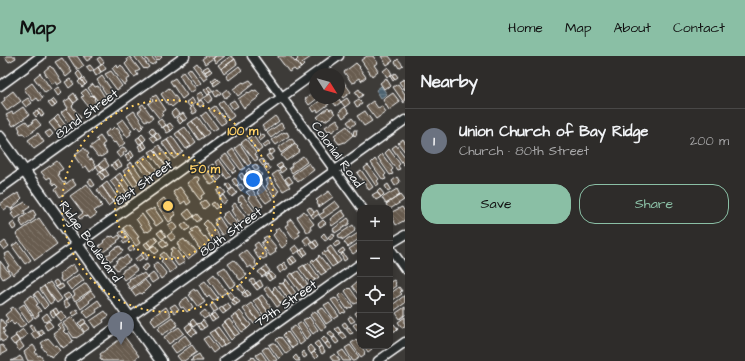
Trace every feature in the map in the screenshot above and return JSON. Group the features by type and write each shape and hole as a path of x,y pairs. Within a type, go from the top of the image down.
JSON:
{"street":[{"path":"0,86 41,56"},
{"name":"82nd Street","path":"0,189 185,56"},
{"name":"Colonial Road","path":"252,56 360,205"},
{"name":"81st Street","path":"0,300 340,56"},
{"name":"80th Street","path":"70,361 405,120"},
{"name":"Ridge Boulevard","path":"0,137 161,361"},
{"path":"393,242 405,235"},
{"path":"393,252 405,269"},
{"name":"79th Street","path":"224,361 357,266"},
{"path":"378,361 405,342"}],"water":[{"path":"381,86 387,94 381,98 376,90"}],"building":[{"path":"15,56 16,58 9,62 5,57"},
{"path":"68,56 77,56 84,66 78,70"},
{"path":"83,56 93,56 93,57 87,61"},
{"path":"134,56 141,56 149,67 144,69"},
{"path":"144,56 151,56 156,62 152,65 150,64"},
{"path":"154,56 161,56 162,57 157,60"},
{"path":"206,56 216,56 205,64 202,59"},
{"path":"216,56 225,56 216,63 213,59"},
{"path":"231,56 235,59 221,69 218,65"},
{"path":"278,56 290,56 301,68 296,71 294,69 289,72"},
{"path":"296,56 311,57 302,63 304,65 301,68 296,61 298,59"},
{"path":"367,56 373,56 378,63 374,65 378,71 372,76 361,60"},
{"path":"381,56 389,56 393,61 387,65"},
{"path":"100,57 104,62 101,65 97,59"},
{"path":"130,57 140,70 136,72 138,75 134,77 125,64 128,61 127,59"},
{"path":"62,58 72,72 66,77 55,62"},
{"path":"235,59 237,64 224,74 221,69"},
{"path":"398,59 403,65 399,68 395,62"},
{"path":"197,63 208,78 204,81 193,66"},
{"path":"356,63 366,77 361,81 359,78 356,82 352,83 345,71"},
{"path":"103,64 106,69 101,72 98,67"},
{"path":"90,65 94,70 90,72 86,67"},
{"path":"117,65 118,68 121,65 130,78 126,80 127,83 124,85 112,68"},
{"path":"50,66 62,82 57,85 55,82 52,84 44,71"},
{"path":"208,66 210,69 205,72 203,69"},
{"path":"239,66 242,70 229,80 226,76"},
{"path":"98,67 101,72 96,76 93,71"},
{"path":"388,67 392,74 387,77 383,71"},
{"path":"190,68 201,83 197,86 186,71"},
{"path":"210,69 212,71 207,75 205,72"},
{"path":"79,71 83,77 80,80 76,74"},
{"path":"111,71 122,86 117,90 105,74"},
{"path":"183,72 196,89 190,93 179,75"},
{"path":"40,73 51,89 45,93 34,78"},
{"path":"395,73 398,77 395,79 392,75"},
{"path":"392,75 395,79 393,81 390,76"},
{"path":"102,76 113,92 109,95 107,93 106,94 97,80"},
{"path":"216,77 218,79 213,83 211,81"},
{"path":"83,78 87,83 85,85 81,79"},
{"path":"175,78 187,95 182,99 170,81"},
{"path":"386,78 391,86 384,89 380,83"},
{"path":"70,79 74,84 69,88 65,82"},
{"path":"81,79 85,85 82,87 78,82"},
{"path":"218,79 220,82 214,86 213,83"},
{"path":"404,79 405,80 405,90 399,82"},
{"path":"250,80 253,84 238,96 233,89 243,82 244,83"},
{"path":"32,83 43,98 39,101 37,98 33,101 24,89"},
{"path":"93,84 95,87 98,86 106,99 100,104 88,88"},
{"path":"345,84 351,92 345,96"},
{"path":"398,84 405,94 404,103 393,87"},
{"path":"209,86 213,91 210,93 207,88"},
{"path":"58,87 62,92 58,96 54,90"},
{"path":"169,88 178,100 178,102 172,107 170,105 169,106 161,94"},
{"path":"207,88 210,93 208,95 204,90"},
{"path":"86,89 91,96 92,95 95,98 94,99 98,106 91,110 81,97 84,96 81,93"},
{"path":"218,89 221,93 216,97 213,92"},
{"path":"227,89 231,94 225,98 222,93"},
{"path":"359,89 363,95 359,98 355,92"},
{"path":"253,90 256,90 260,95 259,97 244,108 238,99"},
{"path":"13,91 21,101 7,111 1,103 5,100 4,98"},
{"path":"201,92 204,97 199,101 196,95"},
{"path":"74,93 78,100 74,103 69,97"},
{"path":"393,93 400,102 389,110 383,100"},
{"path":"210,94 213,99 208,103 204,98"},
{"path":"156,95 166,110 161,113 163,115 159,118 148,104 153,100 151,98"},
{"path":"309,96 309,104 310,104 309,105 305,99"},
{"path":"28,98 32,103 26,107 22,102"},
{"path":"70,98 74,104 72,106 81,118 75,121 66,109 68,108 64,102"},
{"path":"192,98 195,103 190,107 186,102"},
{"path":"347,98 350,103 345,107 343,104 345,104 345,99"},
{"path":"53,99 57,104 55,106 51,101"},
{"path":"359,99 362,104 357,107 354,102"},
{"path":"201,100 204,104 200,107 197,103"},
{"path":"223,100 234,116 229,120 218,104"},
{"path":"234,100 238,106 233,109 229,103"},
{"path":"51,101 55,106 52,108 48,103"},
{"path":"373,101 378,108 382,106 386,112 376,119 366,106"},
{"path":"143,104 153,118 149,121 145,121 138,112 142,109 140,106"},
{"path":"315,104 329,104 318,112 317,110 314,112 311,107"},
{"path":"193,106 197,112 193,114 190,109"},
{"path":"215,106 226,122 221,125 209,110"},
{"path":"23,107 29,115 13,126 6,115 12,112 13,114"},
{"path":"345,107 349,113 343,118 339,112"},
{"path":"328,108 330,110 332,109 335,114 325,121 323,119 321,121 317,117"},
{"path":"40,109 44,115 41,116 37,111"},
{"path":"66,109 75,121 70,125 61,113"},
{"path":"175,109 179,114 174,118 171,113"},
{"path":"37,111 39,114 36,117 33,113"},
{"path":"134,111 144,125 140,130 137,126 135,128 127,116"},
{"path":"365,111 372,121 364,126 357,116"},
{"path":"206,112 218,128 212,131 201,116"},
{"path":"183,113 187,119 183,121 179,116"},
{"path":"58,115 67,127 63,130 54,119"},
{"path":"179,116 183,121 180,124 176,118"},
{"path":"275,116 279,121 266,131 262,126"},
{"path":"198,117 209,133 204,137 192,121"},
{"path":"352,118 356,123 351,127 347,122"},
{"path":"36,119 41,125 28,135 25,136 23,133 21,134 18,126 26,121 29,125"},
{"path":"54,119 63,130 58,134 49,123"},
{"path":"123,119 132,131 127,137 117,123"},
{"path":"161,119 166,125 162,128 157,122"},
{"path":"337,119 341,125 332,132 330,130 328,131 325,127"},
{"path":"192,121 204,137 199,140 188,124"},
{"path":"170,123 174,128 171,131 167,125"},
{"path":"281,123 284,128 271,138 267,133"},
{"path":"167,125 171,131 167,133 163,127"},
{"path":"347,126 353,135 345,142 339,144 334,135"},
{"path":"114,127 120,132 119,133 125,143 119,148 115,142 114,143 108,136 107,137 105,133"},
{"path":"152,127 156,132 152,135 149,130"},
{"path":"185,127 196,142 191,146 179,131"},
{"path":"50,130 53,134 49,138 45,133"},
{"path":"257,130 260,135 257,137 254,132"},
{"path":"354,130 357,130 356,136 353,135"},
{"path":"179,131 191,146 186,149 175,134"},
{"path":"157,132 161,138 157,140 154,135"},
{"path":"284,132 287,132 289,136 276,145 272,140"},
{"path":"38,133 44,142 34,149 28,140"},
{"path":"142,134 146,139 143,142 139,137"},
{"path":"263,134 265,137 260,141 258,138"},
{"path":"154,135 157,140 154,142 150,137"},
{"path":"253,135 262,149 258,152 248,138"},
{"path":"100,136 105,143 102,145 107,153 101,157 98,157 90,147 98,141 96,139"},
{"path":"172,136 183,152 178,156 167,140"},
{"path":"139,137 143,142 139,144 136,139"},
{"path":"246,139 256,153 255,154 258,159 255,161 241,143"},
{"path":"292,139 295,143 281,153 278,148"},
{"path":"403,139 405,142 405,152 398,143"},
{"path":"167,140 178,156 174,159 162,143"},
{"path":"268,141 270,144 265,148 263,145"},
{"path":"144,142 147,147 145,149 141,144"},
{"path":"141,144 145,149 141,151 138,146"},
{"path":"240,144 251,163 248,166 235,148"},
{"path":"295,144 300,151 286,161 281,155"},
{"path":"159,145 170,161 165,165 154,149"},
{"path":"396,145 405,157 405,165 392,148"},
{"path":"124,147 127,151 123,153 124,155 120,158 116,153"},
{"path":"84,148 89,154 87,156 90,160 92,159 96,167 90,172 86,166 83,168 75,157 77,156 75,154"},
{"path":"154,149 165,165 161,168 149,152"},
{"path":"233,149 245,168 241,170 228,153"},
{"path":"273,149 275,152 270,155 268,152"},
{"path":"389,149 400,164 398,166 400,169 397,170 385,153"},
{"path":"131,151 134,156 132,158 128,153"},
{"path":"128,153 132,158 128,161 125,156"},
{"path":"226,154 236,168 234,169 236,171 233,173 221,158"},
{"path":"269,154 273,159 270,161 266,156"},
{"path":"382,154 393,169 391,171 393,174 390,175 378,158"},
{"path":"146,155 157,170 152,174 140,159"},
{"path":"303,156 307,162 292,173 289,168 292,166 291,164"},
{"path":"105,159 109,166 104,170 99,164"},
{"path":"140,159 152,174 148,177 136,162"},
{"path":"219,159 231,176 227,179 215,162"},
{"path":"262,159 266,164 263,166 259,161"},
{"path":"375,159 386,174 384,176 386,179 383,180 371,163"},
{"path":"118,160 122,166 118,168 114,163"},
{"path":"57,161 63,169 58,172 60,174 58,175 63,183 65,182 66,184 72,179 76,185 60,197 55,189 58,187 55,184 54,185 50,177 47,179 41,172"},
{"path":"131,162 144,180 139,183 127,165"},
{"path":"114,163 118,168 115,170 111,165"},
{"path":"281,163 283,166 279,169 276,166"},
{"path":"309,163 314,170 298,182 292,175"},
{"path":"99,164 104,170 100,172 96,166"},
{"path":"213,164 222,177 218,181 208,167"},
{"path":"256,164 259,169 256,171 252,166"},
{"path":"267,164 271,169 267,172 264,167"},
{"path":"368,165 379,179 377,181 379,184 376,186 364,168"},
{"path":"283,166 286,169 281,173 279,169"},
{"path":"128,167 139,183 134,187 123,171"},
{"path":"249,168 253,174 249,176 246,171"},
{"path":"105,169 109,175 105,177 101,172"},
{"path":"206,169 216,182 211,185 201,172"},
{"path":"361,170 373,187 369,190 357,173"},
{"path":"259,171 262,175 258,178 255,174"},
{"path":"278,171 290,187 283,191 272,175"},
{"path":"101,172 105,177 102,180 98,174"},
{"path":"120,173 131,189 127,192 115,177"},
{"path":"242,173 245,178 242,180 239,175"},
{"path":"289,176 293,182 289,184 285,179"},
{"path":"115,177 127,192 122,196 110,181"},
{"path":"195,177 198,177 200,180 198,182 205,193 201,196 202,198 200,200 187,183"},
{"path":"249,177 253,182 249,184 246,179"},
{"path":"397,177 400,182 395,186 392,181"},
{"path":"235,178 239,183 236,186 232,180"},
{"path":"269,178 279,191 274,197 266,186 268,184 266,180"},
{"path":"91,179 95,185 92,187 88,181"},
{"path":"107,182 118,198 113,202 102,186"},
{"path":"229,183 232,188 229,190 226,185"},
{"path":"261,183 272,199 266,203 257,192 259,190 257,186"},
{"path":"87,184 102,206 94,211 97,214 90,219 88,216 84,216 80,219 78,217 83,213 70,196"},
{"path":"241,184 244,188 241,191 237,186"},
{"path":"388,184 391,189 388,191 385,186"},
{"path":"102,186 113,202 108,206 97,190"},
{"path":"180,187 191,202 187,205 185,201 181,204 173,192"},
{"path":"222,188 226,193 220,197 217,191"},
{"path":"233,188 237,193 232,197 228,192"},
{"path":"252,189 263,206 257,210 248,198 250,196 246,192"},
{"path":"380,189 384,194 381,197 377,192"},
{"path":"397,189 400,195 386,204 382,198"},
{"path":"329,191 333,197 319,207 316,200"},
{"path":"377,192 381,197 376,200 372,195"},
{"path":"18,193 22,198 20,201 11,209 8,207 4,210 0,204"},
{"path":"223,195 227,201 223,204 219,198"},
{"path":"242,195 255,212 249,216 240,204 242,203 238,200 238,198"},
{"path":"400,195 404,200 393,207 393,205 386,204"},
{"path":"164,198 176,215 171,218 172,220 169,222 156,204"},
{"path":"205,200 209,205 204,209 200,204"},
{"path":"335,201 340,207 322,219 319,215"},
{"path":"25,202 30,207 24,211 25,213 15,219 11,214 13,213 11,210"},
{"path":"214,202 218,207 215,209 211,204"},
{"path":"235,203 246,218 239,223 231,210 233,209 231,206"},
{"path":"310,207 314,212 311,215 307,209"},
{"path":"402,207 405,212 405,220 396,225 393,219 393,212"},
{"path":"154,208 163,221 156,226 145,212"},
{"path":"189,209 194,216 188,220 183,214"},
{"path":"33,210 36,215 34,216 35,218 23,227 20,219"},
{"path":"317,210 319,214 313,218 311,215"},
{"path":"342,210 346,216 332,226 330,219"},
{"path":"228,211 237,224 231,229 222,217 224,215 223,214"},
{"path":"304,211 314,224 310,227 311,231 309,232 307,232 297,217"},
{"path":"142,214 152,229 148,232 145,232 136,219"},
{"path":"197,214 201,219 197,222 193,217"},
{"path":"219,217 228,231 222,235 214,223 216,221 214,220"},
{"path":"39,218 57,244 35,260 16,234"},
{"path":"348,218 350,221 349,224 335,233 333,229"},
{"path":"291,219 300,231 298,232 300,235 294,239 285,226"},
{"path":"207,220 220,237 213,241 205,229 207,228 203,224"},
{"path":"323,220 326,223 320,227 318,224"},
{"path":"14,222 17,227 13,230 10,225"},
{"path":"173,222 177,228 172,232 168,225"},
{"path":"186,222 190,228 185,231 181,226"},
{"path":"129,224 139,237 137,238 140,243 136,246 123,228"},
{"path":"353,225 355,231 342,240 342,238 340,239 338,235"},
{"path":"196,227 210,243 201,249 190,234 193,232 191,230"},
{"path":"279,227 288,239 286,241 288,243 282,248 273,235 276,232 275,230"},
{"path":"123,230 127,236 123,238 119,233"},
{"path":"161,230 166,236 162,239 157,233"},
{"path":"172,232 176,237 171,241 167,236"},
{"path":"324,233 328,239 325,241 321,236"},
{"path":"333,233 335,236 330,240 328,237"},
{"path":"357,234 357,240 348,247 344,242"},
{"path":"119,235 121,238 117,241 118,242 103,252 99,246 104,242 103,241 110,236 115,238"},
{"path":"155,236 158,241 151,247 147,242"},
{"path":"267,236 277,248 275,249 276,252 270,256 261,243 265,240 263,238"},
{"path":"308,236 312,242 307,245 303,240"},
{"path":"127,237 129,240 124,244 122,241"},
{"path":"164,239 168,245 163,248 159,242"},
{"path":"184,239 197,252 188,259 179,249 177,243"},
{"path":"316,240 319,245 317,247 313,242"},
{"path":"5,241 9,246 4,250 0,245"},
{"path":"338,241 340,244 335,247 333,244"},
{"path":"18,242 31,260 25,264 12,246"},
{"path":"147,242 151,247 148,249 144,244"},
{"path":"258,242 267,255 267,257 263,259 260,257 259,259 253,250 256,248 254,245"},
{"path":"313,242 317,247 314,249 310,244"},
{"path":"357,244 357,251 353,254 349,249"},
{"path":"155,245 159,251 155,254 150,248"},
{"path":"296,245 300,250 295,254 291,249"},
{"path":"120,246 123,251 110,261 106,255 111,253 110,252 113,249"},
{"path":"132,246 135,249 130,252 128,249"},
{"path":"331,246 341,261 337,264 327,249"},
{"path":"174,247 185,262 178,266 170,255 172,251 171,249"},
{"path":"304,248 308,253 305,255 301,250"},
{"path":"343,248 345,251 340,254 338,252"},
{"path":"246,250 256,262 255,263 257,266 253,269 251,266 248,268 239,255"},
{"path":"301,250 305,255 303,257 299,252"},
{"path":"324,251 325,253 328,251 337,264 332,267 322,253"},
{"path":"9,252 21,268 13,275 7,267 9,266 4,257 6,256 5,254"},
{"path":"144,252 148,258 145,260 141,254"},
{"path":"164,252 176,268 170,273 161,261 163,259 160,255"},
{"path":"343,253 347,259 344,261 341,255"},
{"path":"127,255 130,261 117,270 113,265 117,262 116,261"},
{"path":"140,255 143,258 137,262 135,259"},
{"path":"319,255 330,269 326,272 316,259"},
{"path":"293,256 297,261 294,263 290,258"},
{"path":"290,258 294,263 291,265 288,260"},
{"path":"313,259 314,261 316,259 326,272 321,275 311,261"},
{"path":"234,260 247,275 240,280 228,264"},
{"path":"0,261 10,274 3,279 0,274"},
{"path":"157,262 167,274 161,279 153,267 153,265"},
{"path":"284,262 288,268 285,270 281,265"},
{"path":"309,263 319,277 315,280 304,266"},
{"path":"73,264 77,271 62,282 59,274"},
{"path":"147,264 149,267 144,271 141,268"},
{"path":"133,265 137,270 124,280 120,274 123,270"},
{"path":"281,265 285,270 280,273 277,268"},
{"path":"304,265 315,280 310,283 299,268"},
{"path":"266,266 270,271 266,274 262,269"},
{"path":"225,267 236,284 230,288 218,271"},
{"path":"262,269 266,274 262,277 258,272"},
{"path":"298,271 308,285 303,288 293,274"},
{"path":"271,272 275,277 272,279 268,274"},
{"path":"144,273 147,277 130,289 126,283 130,280 129,279"},
{"path":"153,273 158,279 152,283 148,277"},
{"path":"292,273 303,288 299,291 288,276"},
{"path":"79,274 84,280 71,290 66,283"},
{"path":"214,274 227,292 220,296 208,279"},
{"path":"268,274 272,279 269,281 265,276"},
{"path":"253,279 256,283 253,285 250,281"},
{"path":"286,279 296,293 292,296 283,283"},
{"path":"56,280 60,285 56,287 53,282"},
{"path":"145,280 150,286 142,294 140,293 135,296 131,290"},
{"path":"260,280 263,286 260,288 256,283"},
{"path":"393,280 396,283 396,286 393,288"},
{"path":"205,281 218,298 213,301 209,296 207,298 199,285"},
{"path":"50,282 62,299 57,303 44,286"},
{"path":"357,282 357,293 352,286"},
{"path":"86,283 91,290 75,301 72,297 75,295 73,292"},
{"path":"256,283 260,288 257,290 253,285"},
{"path":"283,283 292,296 288,299 278,285"},
{"path":"62,284 64,287 59,290 56,287"},
{"path":"241,284 245,290 242,293 238,287"},
{"path":"44,286 54,301 50,304 40,289"},
{"path":"268,286 281,304 277,307 264,289"},
{"path":"275,286 286,301 281,304 272,291"},
{"path":"399,287 402,294 393,300 393,292"},
{"path":"350,288 357,298 357,303 354,304 345,291"},
{"path":"194,289 195,291 197,290 205,302 198,307 189,295"},
{"path":"247,290 251,294 248,296 245,292"},
{"path":"38,291 48,305 44,309 34,294"},
{"path":"91,291 95,296 81,309 77,302"},
{"path":"230,291 235,297 231,300 227,294"},
{"path":"245,292 248,296 245,298 242,294"},
{"path":"68,293 71,296 66,300 63,296"},
{"path":"343,293 353,306 351,308 350,307 347,309 338,296"},
{"path":"32,295 38,304 36,305 41,311 35,318 24,301"},
{"path":"262,295 273,310 269,313 258,298"},
{"path":"405,295 405,303 394,311 393,304"},
{"path":"187,297 193,307 187,312 183,307 181,308 179,304"},
{"path":"236,297 240,302 237,304 233,299"},
{"path":"258,298 269,313 264,316 253,301"},
{"path":"335,298 346,312 341,314 331,300"},
{"path":"233,299 237,304 234,306 231,301"},
{"path":"66,300 70,305 66,308 63,302"},
{"path":"98,300 102,306 96,310 97,312 88,318 83,311"},
{"path":"213,303 218,310 214,312 210,306"},
{"path":"228,303 231,308 226,312 222,307"},
{"path":"251,303 262,317 258,321 247,306"},
{"path":"328,303 339,316 334,319 324,305"},
{"path":"24,304 33,318 28,322 18,308"},
{"path":"175,304 179,309 174,313 170,307"},
{"path":"247,306 258,321 254,324 243,309"},
{"path":"13,307 26,324 20,328 16,323 14,325 11,320 7,324 5,321 8,319 5,315"},
{"path":"166,307 171,315 155,326 151,319 152,317"},
{"path":"222,307 226,312 223,314 219,309"},
{"path":"405,307 405,315 400,319 396,313"},
{"path":"56,308 59,313 56,315 53,310"},
{"path":"323,308 332,320 326,324 317,310"},
{"path":"77,309 79,313 74,316 71,313"},
{"path":"53,310 56,315 53,317 50,312"},
{"path":"205,310 209,316 204,319 200,314"},
{"path":"61,311 66,317 61,321 56,315"},
{"path":"105,311 109,316 103,320 104,322 95,328 90,321"},
{"path":"240,311 251,325 247,329 236,314"},
{"path":"315,311 326,327 321,330 310,315"},
{"path":"47,313 51,319 45,322 42,317"},
{"path":"214,313 218,318 215,320 211,315"},
{"path":"236,314 247,329 242,332 231,317"},
{"path":"211,315 215,320 212,322 209,317"},
{"path":"351,316 355,321 351,323 348,318"},
{"path":"72,317 84,333 76,338 74,338 63,323"},
{"path":"172,317 178,325 162,335 158,328 160,327 159,326"},
{"path":"309,317 318,330 313,334 303,320"},
{"path":"405,317 405,327 402,328 398,322"},
{"path":"0,319 6,326 3,329 5,332 3,333 7,339 2,342 0,339"},
{"path":"84,319 86,322 81,326 78,323"},
{"path":"193,319 197,324 193,327 190,322"},
{"path":"229,319 240,333 235,336 225,322"},
{"path":"203,320 207,326 204,328 200,323"},
{"path":"49,321 53,326 47,330 44,324"},
{"path":"61,322 65,330 63,331 66,334 68,333 73,341 63,348 53,333 60,328 57,325"},
{"path":"225,322 235,336 231,340 221,325"},
{"path":"302,322 311,335 306,339 297,325"},
{"path":"345,322 348,326 345,328 342,324"},
{"path":"86,323 90,328 84,332 81,326"},
{"path":"190,323 193,328 188,332 185,327"},
{"path":"200,323 204,328 201,330 197,324"},
{"path":"356,323 357,324 357,330 353,325"},
{"path":"32,324 35,330 33,332 29,326"},
{"path":"393,325 398,329 395,332 393,329"},
{"path":"295,326 305,341 300,345 289,330"},
{"path":"179,327 184,333 169,344 164,337"},
{"path":"218,327 229,342 224,345 214,330"},
{"path":"338,327 341,332 339,333 335,329"},
{"path":"349,327 353,333 350,334 346,329"},
{"path":"193,328 197,333 192,336 188,332"},
{"path":"23,329 27,335 20,341 15,335"},
{"path":"41,329 44,333 41,336 38,331"},
{"path":"36,330 40,336 35,339 31,333"},
{"path":"214,330 224,345 220,348 209,333"},
{"path":"331,331 335,336 332,338 328,333"},
{"path":"288,332 297,345 292,348 283,335"},
{"path":"342,332 346,337 343,339 339,334"},
{"path":"185,335 191,343 176,353 171,346"},
{"path":"16,336 19,341 14,345 10,340"},
{"path":"124,336 139,356 133,361 102,361 100,354"},
{"path":"208,336 218,349 213,353 203,339"},
{"path":"324,336 328,341 325,344 321,339"},
{"path":"281,337 291,350 286,354 276,340"},
{"path":"335,337 339,342 336,344 332,339"},
{"path":"48,338 55,346 57,345 60,350 51,357 42,347 43,346 41,343"},
{"path":"356,340 357,349 363,349 365,354 361,357 351,343"},
{"path":"20,341 24,347 19,351 15,345"},
{"path":"318,341 321,346 318,348 314,344"},
{"path":"328,342 332,347 329,349 325,344"},
{"path":"275,343 283,355 279,359 269,345"},
{"path":"2,345 7,351 0,355 0,346"},
{"path":"33,345 37,350 35,352 38,356 40,355 44,361 28,361 24,352"},
{"path":"192,345 197,352 184,361 181,361 177,356"},
{"path":"310,345 315,351 311,354 307,348"},
{"path":"350,345 359,357 355,361 353,361 345,348"},
{"path":"321,346 325,352 322,354 318,349"},
{"path":"268,347 277,360 270,361 262,350"},
{"path":"343,350 351,361 343,361 338,353"},
{"path":"303,351 307,356 304,358 301,353"},
{"path":"261,352 267,361 260,361 256,355"},
{"path":"314,352 318,356 315,359 311,354"},
{"path":"199,354 203,361 190,361 193,359 192,358"},
{"path":"335,354 340,361 333,361 330,357"},
{"path":"296,355 300,361 296,361 293,358"},
{"path":"20,356 24,361 11,361 16,359"},
{"path":"254,357 257,361 248,360"}],"place":[{"name":"Union Church of Bay Ridge","path":"121,345"}]}
